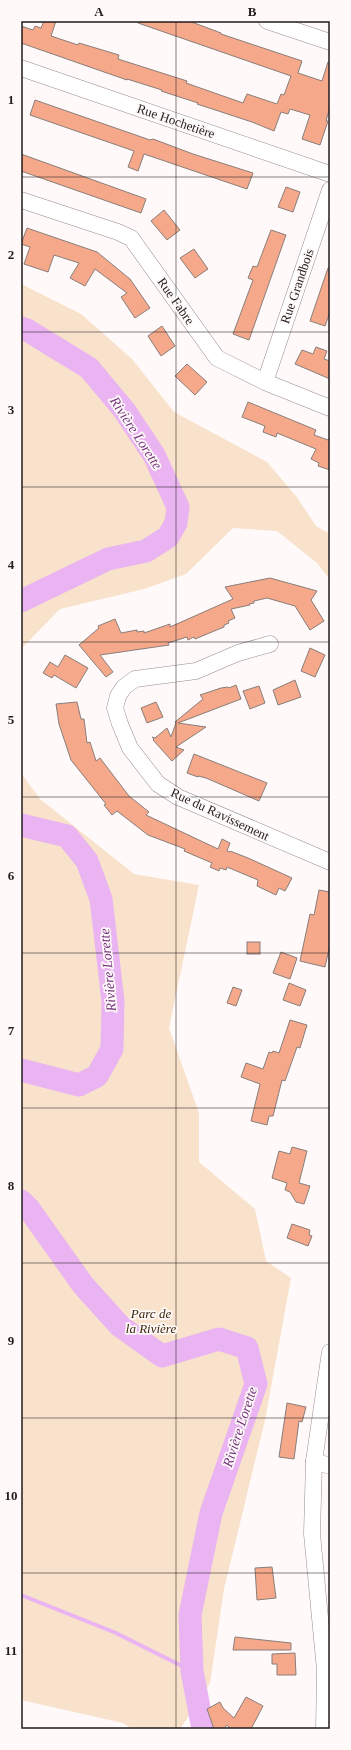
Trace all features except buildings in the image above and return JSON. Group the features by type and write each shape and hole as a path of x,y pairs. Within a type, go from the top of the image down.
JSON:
{"street":[{"path":"267,21 330,42"},
{"name":"Rue Hochetière","path":"21,68 330,174"},
{"name":"Rue Grandbois","path":"265,382 330,190"},
{"name":"Rue Fabre","path":"21,200 118,232 131,238 217,358 265,382 330,408"},
{"name":"Rue du Ravissement","path":"270,644 238,653 196,671 135,679 124,687 118,696 115,708 130,748 158,784 178,797 330,862"},
{"path":"324,1729 326,1670 312,1534 314,1461 330,1352"},
{"path":"314,1461 330,1466"}],"green space":[{"path":"21,284 81,314 132,359 174,412 267,462 296,496 316,526 330,534 330,580 317,563 277,531 233,528 186,574 144,589 60,609 21,649"},
{"name":"Parc de la Rivière","path":"21,773 40,799 134,874 199,885 169,1028 199,1113 199,1162 255,1209 266,1261 291,1278 265,1420 224,1589 210,1683 180,1729 132,1729 123,1723 21,1700"}],"waterway":[{"name":"Rivière Lorette","path":"21,328 27,330 89,368 124,410 154,455 178,507 176,523 168,537 146,551 108,559 21,601"},
{"name":"Rivière Lorette","path":"21,825 67,836 87,861 101,899 113,1001 112,1049 97,1076 79,1085 21,1070"},
{"name":"Rivière Lorette","path":"21,1201 29,1209 83,1285 120,1326 162,1356 219,1339 247,1348 256,1384 211,1513 190,1615 192,1671 203,1729"},
{"path":"21,1595 116,1633 192,1671"}]}
